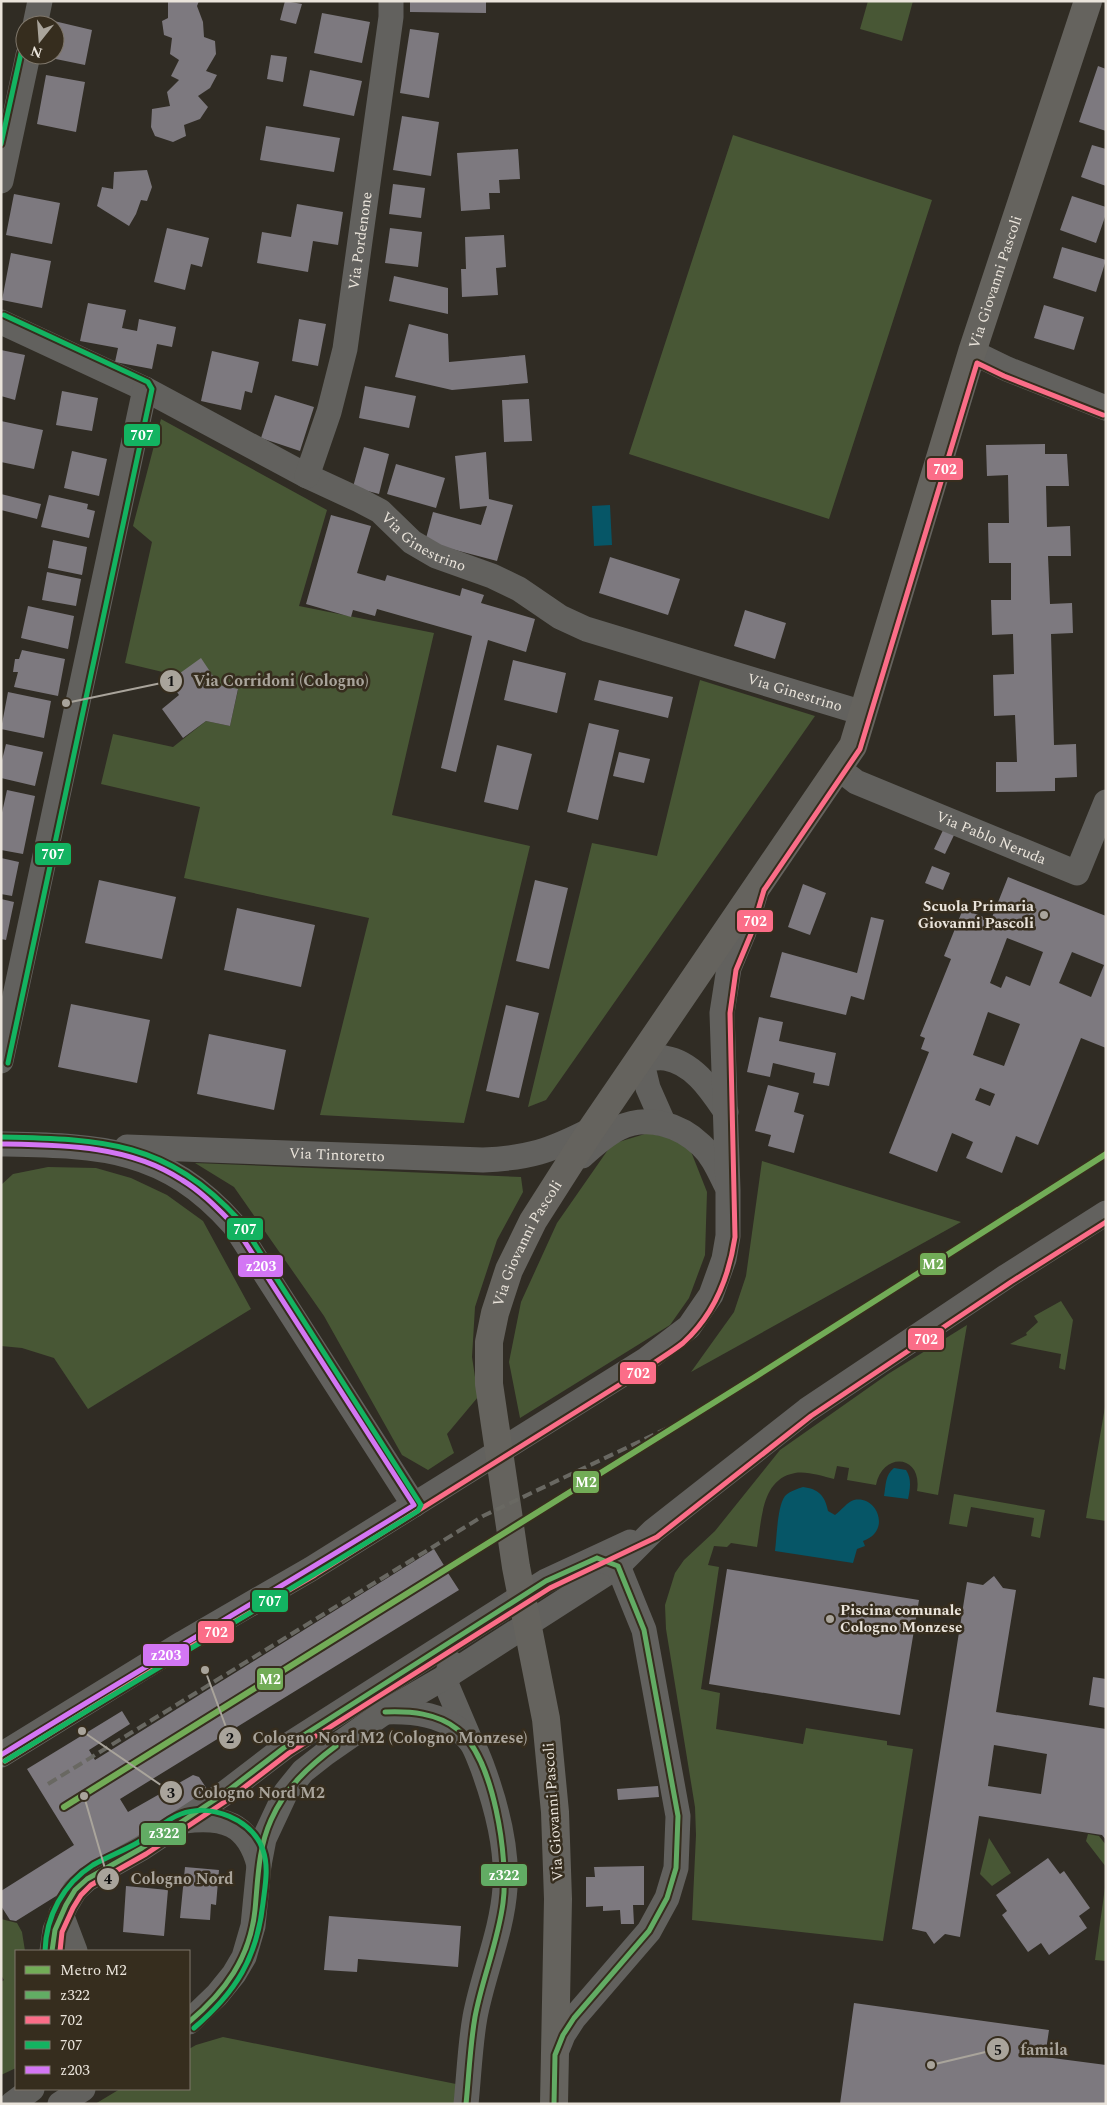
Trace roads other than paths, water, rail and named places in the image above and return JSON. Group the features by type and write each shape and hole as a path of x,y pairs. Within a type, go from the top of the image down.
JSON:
{"street":[{"path":"37,15 40,1"},
{"name":"Via Pordenone","path":"307,476 329,412 345,349 390,26 391,1"},
{"name":"Via Giovanni Pascoli","path":"553,2100 558,1899 557,1838 546,1719 516,1567 489,1384 491,1328 507,1277 533,1221 591,1130 852,746 864,713 972,352 1088,1"},
{"path":"1,182 26,65"},
{"name":"Via Ginestrino","path":"1,322 145,389 307,476 380,511 412,542 436,556 492,576 519,589 560,617 586,629 864,713"},
{"path":"972,352 1007,369 1106,408"},
{"path":"1,1061 145,389"},
{"name":"Via Pablo Neruda","path":"838,768 856,782 1077,873 1106,802"},
{"name":"Via Giovanni Pascoli","path":"1,1755 110,1687 311,1569 414,1505 647,1359 689,1327 711,1295 724,1259 728,1236 722,1013 729,968 744,932 757,887"},
{"path":"663,1122 648,1088 640,1059 665,1058 688,1067 708,1085 726,1112"},
{"path":"565,1171 600,1140 621,1127 640,1123 663,1122 682,1131 702,1145 715,1162 728,1190"},
{"name":"Via Tintoretto","path":"1,1144 483,1160 515,1159 538,1154 591,1130"},
{"name":"Via Tintoretto","path":"76,1145 122,1153 161,1167 195,1189 221,1210 234,1225 414,1505"},
{"path":"190,2021 217,1995 234,1974 244,1957 249,1944 254,1919 258,1864 269,1826 294,1780 326,1753 386,1712 447,1676 653,1531 807,1410 1007,1276 1106,1213"},
{"path":"52,1950 55,1930 61,1914 72,1893 87,1880 184,1821 225,1793 285,1747 546,1581 607,1562"},
{"name":"Via Giovanni Pascoli","path":"555,2055 563,2035 574,2018 649,1931 667,1898 676,1868 678,1816 644,1630 607,1562"},
{"path":"459,1636 447,1676 450,1695 472,1742 492,1795 504,1858 505,1888 502,1909 474,2020 466,2104"},
{"path":"386,1712 404,1711 430,1716 455,1727 472,1742"},
{"path":"184,1821 202,1818 229,1823 248,1838 253,1846 258,1864"},
{"path":"61,1914 75,1950"},
{"path":"12,2104 31,2090"},
{"path":"60,2104 81,2090"}],"water":[{"path":"610,505 612,545 594,546 592,506"},
{"path":"894,1468 906,1470 908,1473 910,1484 908,1499 884,1496 887,1477"},
{"path":"803,1487 817,1491 823,1497 828,1511 835,1515 849,1502 854,1500 862,1500 875,1508 879,1522 877,1530 872,1536 863,1541 865,1546 857,1549 853,1563 775,1551 782,1501 789,1493"}],"railway":[{"path":"48,1784 483,1516 687,1419"}],"metro line":[{"name":"M2","path":"64,1807 755,1377 1106,1154"}],"place":[{"name":"Via Corridoni (Cologno)","path":"66,703"},
{"name":"Scuola Primaria Giovanni Pascoli","path":"1044,915"},
{"name":"Piscina comunale Cologno Monzese","path":"830,1619"},
{"name":"Cologno Nord M2 (Cologno Monzese)","path":"205,1670"},
{"name":"Cologno Nord M2","path":"82,1731"},
{"name":"Cologno Nord","path":"84,1796"},
{"name":"famila","path":"931,2065"}]}
